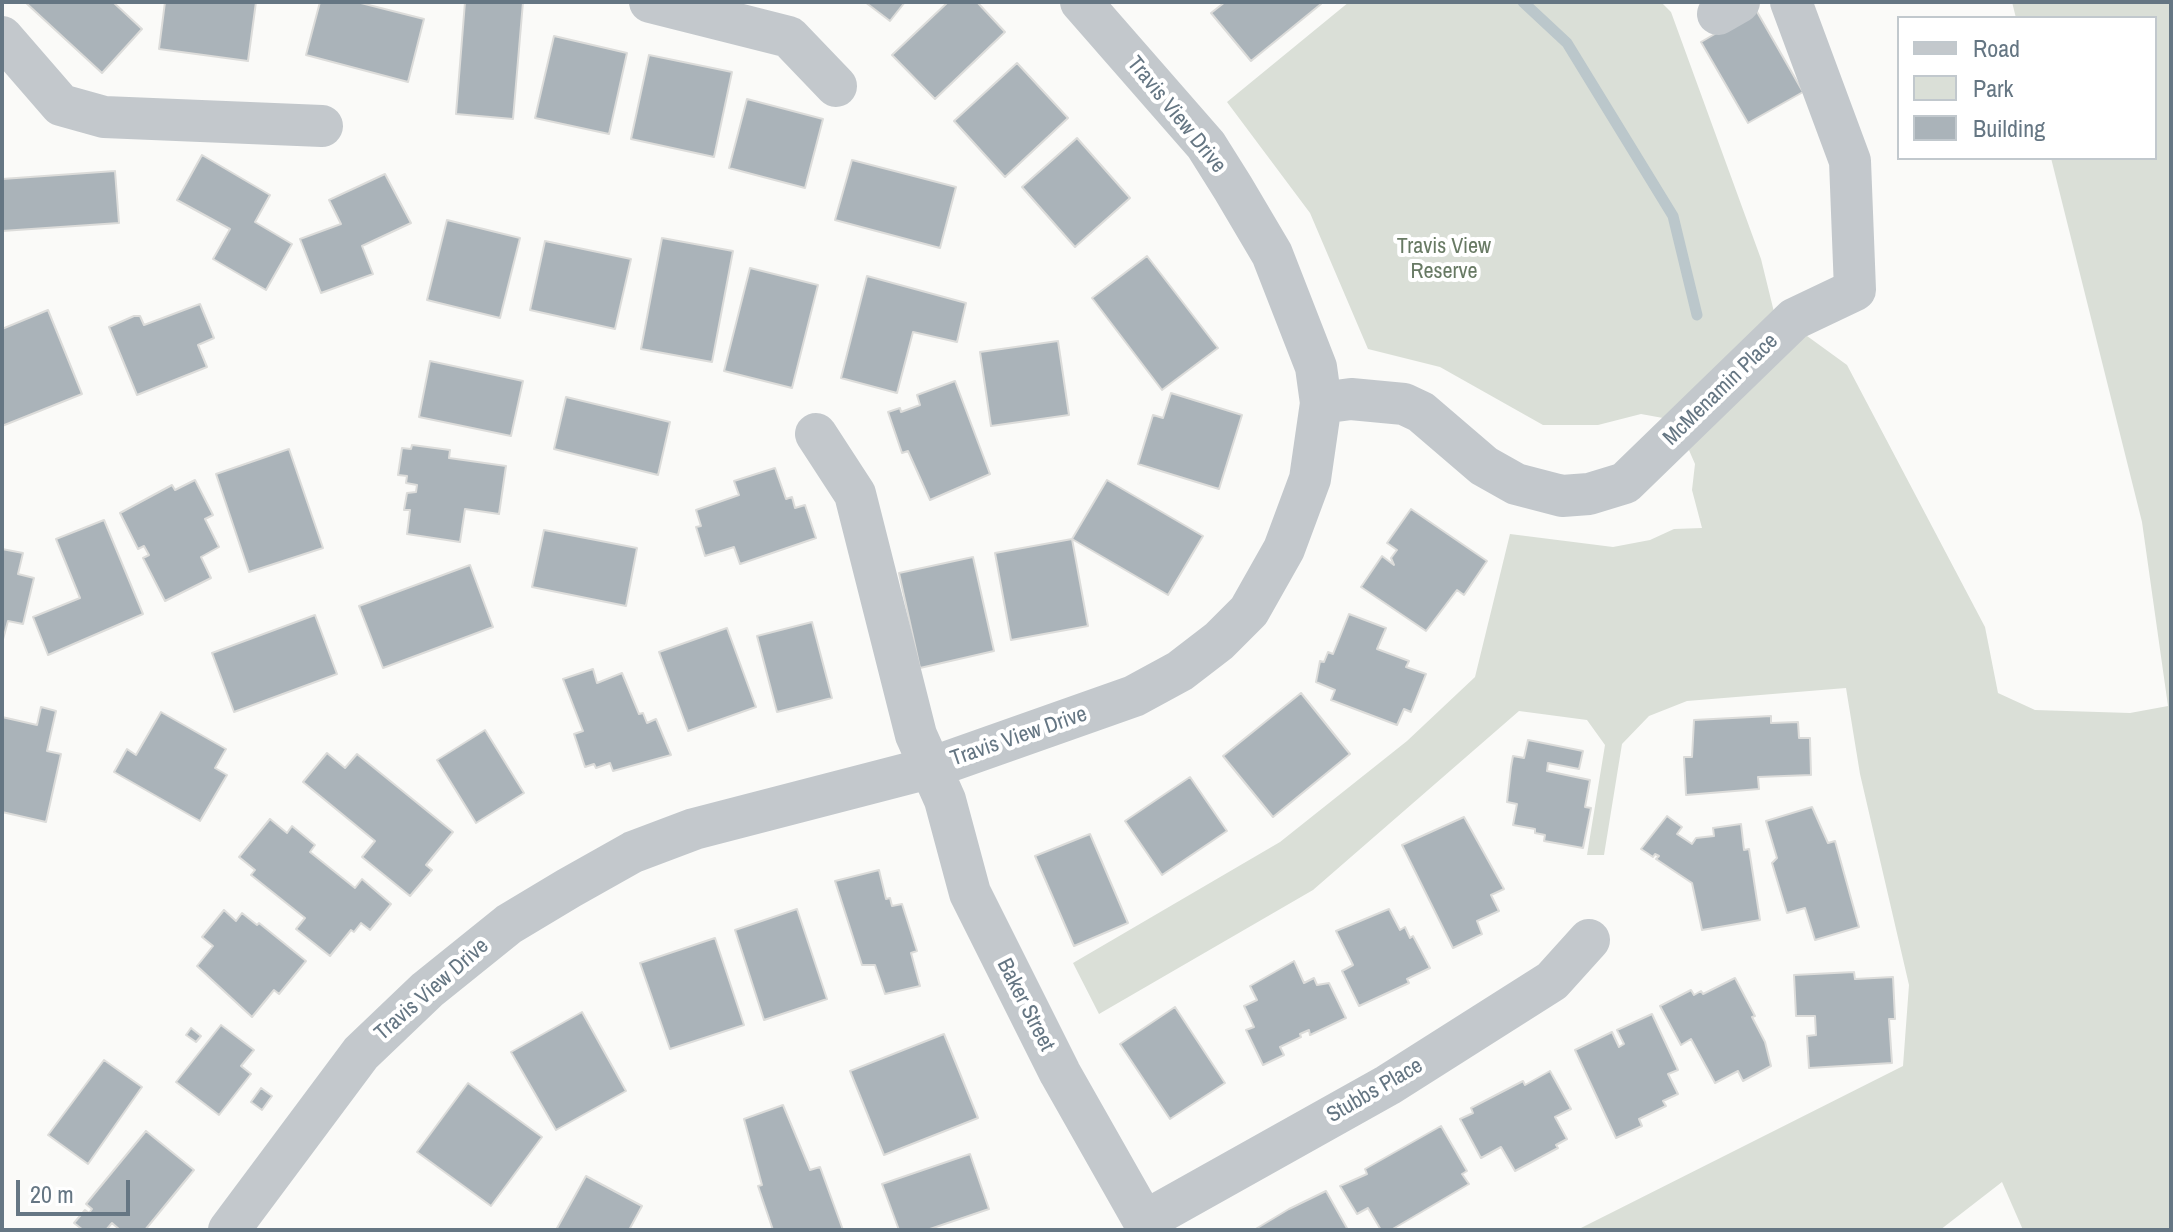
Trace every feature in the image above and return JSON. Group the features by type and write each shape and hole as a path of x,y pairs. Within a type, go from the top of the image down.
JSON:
{"street":[{"path":"650,2 789,37 836,86"},
{"name":"Travis View Drive","path":"229,1230 361,1053 427,990 509,924 633,852 694,829 933,767 1134,696 1180,671 1219,641 1249,611 1284,549 1310,479 1319,442 1321,403 1316,367 1272,254 1206,145 1081,2"},
{"name":"McMenamin Place","path":"1321,403 1351,399 1404,404 1421,412 1494,472 1516,484 1562,496 1589,494 1625,483 1794,319 1855,290 1850,161 1791,2"},
{"path":"2,37 61,105 104,117 322,126"},
{"name":"Baker Street","path":"816,434 855,494 916,735 933,767 970,893 1060,1073 1147,1226"},
{"name":"Stubbs Place","path":"1147,1226 1388,1085 1552,981 1589,940"}],"green space":[{"name":"Travis View Reserve","path":"1349,2 1661,2 1671,12 1761,259 1774,312 1847,365 1985,627 1998,693 2035,710 2130,713 2168,706 2142,522 2052,160 2157,160 2157,16 2016,16 2012,2 2171,2 2171,1230 2023,1230 2002,1182 1940,1230 1577,1230 1903,1066 1909,985 1860,774 1846,688 1687,701 1649,716 1622,744 1604,855 1587,855 1605,745 1587,720 1519,711 1313,890 1099,1014 1073,963 1280,842 1407,741 1475,677 1510,534 1613,547 1650,540 1674,529 1702,528 1692,490 1695,464 1685,441 1663,418 1641,414 1598,425 1543,425 1440,367 1368,349 1310,213 1227,102"}],"building":[{"path":"25,2 113,2 142,29 102,73"},
{"path":"165,2 256,2 248,61 159,49"},
{"path":"320,2 357,2 424,19 408,82 306,55"},
{"path":"465,2 523,2 513,119 456,114"},
{"path":"865,2 905,2 890,21"},
{"path":"948,2 977,2 1005,32 935,99 892,55"},
{"path":"1225,2 1321,4 1251,61 1211,13"},
{"path":"1756,10 1803,92 1748,123 1701,42"},
{"path":"554,36 627,53 609,134 535,118"},
{"path":"649,55 732,72 714,157 631,139"},
{"path":"1017,63 1068,118 1005,177 954,121"},
{"path":"747,99 823,119 805,188 729,168"},
{"path":"1077,138 1130,198 1075,247 1022,187"},
{"path":"202,155 270,195 255,222 292,244 266,290 213,259 230,229 177,200"},
{"path":"852,160 956,187 940,248 835,220"},
{"path":"115,171 119,223 2,231 2,179"},
{"path":"385,174 411,223 362,246 373,274 321,293 300,239 341,224 329,200"},
{"path":"447,220 520,238 500,318 427,300"},
{"path":"662,238 733,251 712,362 641,349"},
{"path":"545,241 631,259 615,329 530,310"},
{"path":"1147,256 1218,348 1162,390 1092,298"},
{"path":"750,268 818,285 792,388 724,371"},
{"path":"867,276 966,303 957,342 913,332 897,393 841,378"},
{"path":"200,304 214,338 198,345 207,367 137,395 109,327 134,316 140,316 144,325"},
{"path":"48,310 82,394 2,426 2,329"},
{"path":"1058,341 1069,415 991,426 980,352"},
{"path":"430,361 523,381 511,436 419,417"},
{"path":"955,381 990,474 930,500 908,451 902,453 888,412 900,408 901,412 920,405 917,395"},
{"path":"1171,393 1242,415 1219,489 1138,464 1153,415 1163,418"},
{"path":"566,397 670,422 658,475 554,449"},
{"path":"412,445 450,450 449,458 506,466 499,514 465,509 460,542 407,534 410,510 404,510 407,493 416,492 417,485 406,483 407,476 398,475 402,448 411,449"},
{"path":"289,449 323,548 249,572 216,474"},
{"path":"775,468 786,499 792,497 795,508 805,505 816,538 740,564 734,547 705,556 696,527 701,526 696,510 739,495 734,481"},
{"path":"195,480 213,515 205,519 219,547 201,557 211,578 165,601 143,558 149,555 144,546 138,549 120,513 172,485 175,490"},
{"path":"1107,480 1203,536 1168,595 1072,539"},
{"path":"1411,509 1487,561 1464,595 1457,590 1426,631 1361,587 1382,556 1394,565 1391,558 1397,550 1387,543"},
{"path":"104,520 143,614 48,655 33,617 80,598 56,539"},
{"path":"544,530 637,548 626,606 532,587"},
{"path":"1072,539 1088,626 1011,640 995,553"},
{"path":"2,549 23,553 18,574 34,578 23,624 8,621 2,643"},
{"path":"973,557 994,651 920,668 899,573"},
{"path":"470,565 493,627 383,668 359,606"},
{"path":"1349,614 1386,628 1377,649 1409,661 1406,667 1426,674 1411,712 1404,709 1397,725 1331,700 1335,690 1316,682 1320,661 1324,662 1328,652 1333,654"},
{"path":"315,615 337,674 234,712 212,653"},
{"path":"812,622 832,698 777,712 757,636"},
{"path":"727,628 756,707 688,731 659,652"},
{"path":"593,669 597,683 622,673 639,714 643,713 647,723 656,719 671,755 613,771 610,763 596,768 594,764 585,767 574,734 583,731 563,679"},
{"path":"1301,693 1350,754 1273,817 1223,756"},
{"path":"41,707 56,711 47,751 61,754 46,822 2,812 2,717 37,725"},
{"path":"161,712 226,749 215,768 227,775 200,821 114,772 127,749 136,755"},
{"path":"1771,716 1771,723 1798,722 1799,738 1810,738 1811,775 1758,777 1759,789 1686,795 1684,757 1692,757 1694,720"},
{"path":"485,730 524,793 476,823 437,760"},
{"path":"1528,740 1583,751 1579,769 1548,763 1547,771 1590,780 1585,807 1591,808 1583,848 1544,841 1545,835 1535,833 1535,829 1513,825 1517,804 1507,802 1511,767 1513,756 1524,758"},
{"path":"327,753 345,768 357,754 453,832 426,865 432,870 410,896 362,857 375,841 303,782"},
{"path":"1190,777 1227,831 1162,875 1125,821"},
{"path":"1812,807 1828,843 1835,841 1859,927 1815,940 1805,908 1787,913 1772,863 1777,858 1766,821"},
{"path":"1667,816 1682,827 1677,834 1692,844 1696,838 1714,836 1713,828 1741,824 1744,850 1749,849 1760,920 1702,930 1692,883 1656,859 1659,856 1655,854 1653,857 1641,849"},
{"path":"1464,817 1504,889 1491,895 1499,911 1477,921 1482,934 1453,948 1402,845"},
{"path":"270,819 287,833 292,826 315,845 310,852 355,888 362,879 391,904 370,930 361,923 354,932 351,930 330,956 296,929 305,918 251,875 255,870 239,857"},
{"path":"1090,834 1128,923 1074,946 1035,856"},
{"path":"879,870 886,899 890,898 892,906 902,904 917,951 911,953 920,986 885,994 875,965 862,965 835,881"},
{"path":"797,909 827,999 764,1020 735,930"},
{"path":"1389,909 1400,930 1405,927 1410,938 1413,936 1430,968 1407,979 1409,983 1359,1006 1342,971 1353,965 1336,931"},
{"path":"224,910 236,921 242,913 257,925 259,923 306,961 279,994 274,990 252,1017 197,966 213,946 202,937"},
{"path":"715,938 744,1025 670,1049 640,963"},
{"path":"1294,961 1304,983 1314,978 1317,985 1329,983 1346,1018 1310,1035 1309,1030 1300,1034 1301,1037 1280,1047 1284,1055 1263,1065 1246,1030 1254,1027 1244,1006 1257,1000 1250,986"},
{"path":"1854,972 1855,979 1893,977 1895,1019 1889,1019 1892,1063 1809,1068 1807,1036 1816,1035 1815,1016 1796,1016 1794,975"},
{"path":"1735,978 1755,1016 1752,1017 1765,1042 1771,1066 1743,1081 1738,1071 1715,1083 1691,1039 1681,1045 1660,1006 1691,990 1694,995 1701,991 1703,994"},
{"path":"1175,1007 1225,1083 1170,1119 1120,1044"},
{"path":"582,1012 626,1091 556,1130 511,1052"},
{"path":"1652,1014 1678,1070 1668,1074 1678,1094 1663,1101 1666,1106 1639,1119 1642,1126 1616,1138 1575,1050 1612,1032 1619,1047 1624,1044 1617,1030"},
{"path":"221,1025 254,1050 241,1066 251,1074 219,1115 176,1082"},
{"path":"191,1028 201,1036 196,1042 186,1035"},
{"path":"944,1034 978,1118 884,1155 850,1071"},
{"path":"104,1060 142,1087 88,1164 48,1135"},
{"path":"1550,1071 1571,1109 1555,1117 1567,1139 1556,1145 1558,1148 1515,1171 1501,1147 1481,1158 1460,1119 1473,1113 1471,1108"},
{"path":"468,1083 542,1137 491,1206 417,1152"},
{"path":"261,1088 272,1096 262,1110 251,1102"},
{"path":"783,1105 810,1170 820,1167 843,1230 773,1230 758,1186 762,1185 744,1119"},
{"path":"1441,1126 1467,1171 1462,1174 1469,1184 1391,1230 1381,1230 1368,1208 1357,1214 1340,1186 1367,1174 1365,1169"},
{"path":"146,1131 194,1170 145,1230 120,1230 112,1223 106,1230 83,1230 74,1223 85,1210 89,1213 92,1209 86,1204"},
{"path":"970,1154 989,1209 927,1230 899,1230 882,1184"},
{"path":"586,1176 642,1206 629,1230 556,1230"},
{"path":"1326,1191 1348,1230 1254,1230 1289,1209"}],"waterway":[{"path":"1523,2 1567,43 1673,216 1697,315"}]}
